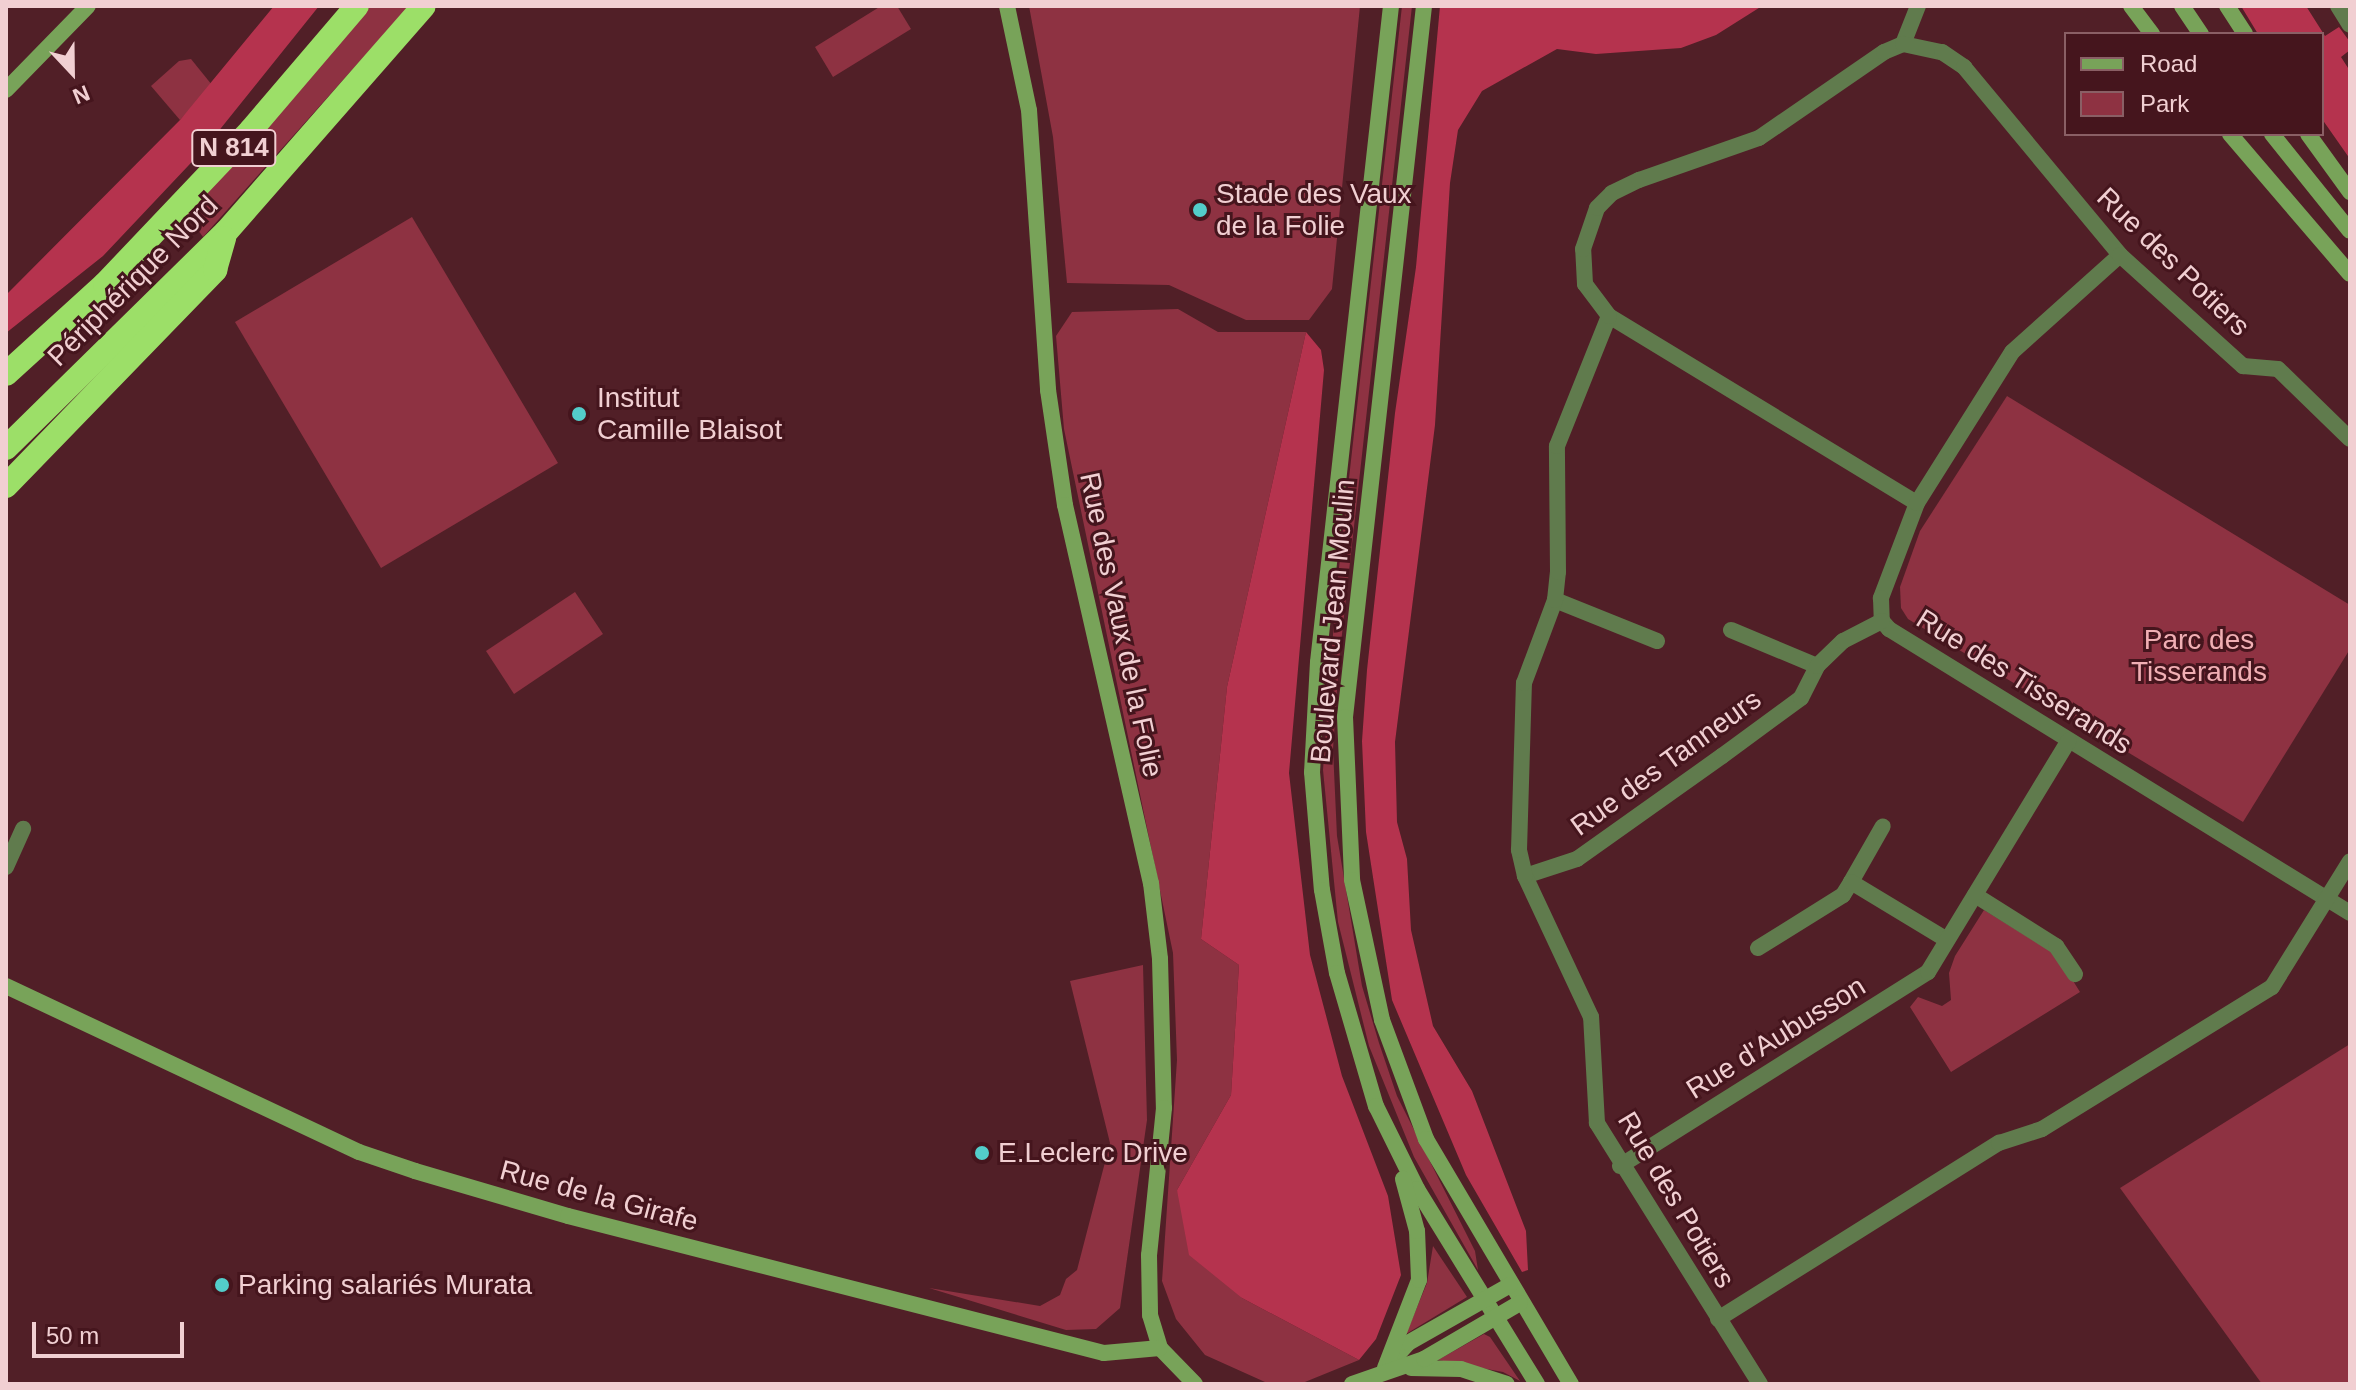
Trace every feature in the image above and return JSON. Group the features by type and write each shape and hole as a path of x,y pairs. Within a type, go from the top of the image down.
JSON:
{"highway":[{"name":"Périphérique Nord","path":"10,370 105,284 251,130 357,6"},
{"name":"Périphérique Nord","path":"6,448 226,232 424,6"},
{"path":"6,486 215,270 226,232"}],"street":[{"path":"6,90 88,6"},
{"name":"Rue des Vaux de la Folie","path":"1007,6 1029,110 1048,390 1065,505 1148,869 1160,959 1164,1108 1149,1255 1150,1315 1160,1348"},
{"path":"1385,1368 1419,1280 1417,1231 1337,973 1322,890 1312,772 1318,662 1391,6"},
{"name":"Boulevard Jean Moulin","path":"1424,6 1345,717 1347,825 1363,951 1403,1080 1426,1139 1520,1303 1571,1384"},
{"path":"1917,503 1609,316 1585,284 1583,249 1587,225 1612,193 1759,138 1903,44 1918,6"},
{"path":"2131,6 2150,32"},
{"path":"2182,6 2200,32"},
{"path":"2227,6 2244,32"},
{"path":"2338,6 2350,25"},
{"name":"Rue des Potiers","path":"1903,44 1942,52 1964,67 2120,255 2243,366 2278,369 2350,439"},
{"path":"2232,136 2350,274"},
{"path":"2274,136 2350,231"},
{"path":"2309,136 2350,192"},
{"name":"Rue des Tisserands","path":"2120,255 2012,352 1917,503 1881,598 1882,621 2350,913"},
{"name":"Rue des Potiers","path":"1609,316 1557,446 1555,600 1524,683 1519,836 1525,876 1591,1017 1597,1123 1620,1166 1760,1384"},
{"path":"1555,600 1657,641"},
{"name":"Rue des Tanneurs","path":"1525,876 1577,859 1698,773 1801,698 1817,666 1843,641 1882,621"},
{"name":"Rue des Tanneurs","path":"1731,630 1817,666"},
{"name":"Rue d'Aubusson","path":"1620,1166 1928,972 2069,740"},
{"path":"1758,948 1843,895 1883,826"},
{"path":"6,867 23,829"},
{"name":"Rue des Potiers","path":"1718,1319 1999,1143 2042,1129 2272,987 2350,861"},
{"path":"1851,882 1947,940"},
{"path":"1975,895 2056,946 2075,974"},
{"name":"Rue de la Girafe","path":"6,986 359,1152 415,1171 568,1216 1092,1350 1160,1348"},
{"path":"1376,1106 1417,1189 1537,1384"},
{"path":"1385,1368 1408,1343 1510,1285"},
{"path":"1352,1384 1385,1368 1424,1359 1520,1303"},
{"path":"1160,1348 1195,1384"},
{"path":"1385,1368 1461,1369 1507,1384"}],"green space":[{"path":"369,6 409,6 203,237 186,213"},
{"path":"881,6 897,6 911,29 833,77 815,47"},
{"name":"Stade des Vaux de la Folie","path":"1029,6 1360,6 1332,289 1309,320 1246,320 1169,285 1067,283 1053,137"},
{"path":"1402,6 1412,6 1339,661 1333,749 1337,836 1362,986 1379,1043 1397,1096 1475,1251 1478,1270 1414,1157 1369,1046 1338,922 1323,770 1336,594"},
{"path":"191,59 212,85 180,120 151,86 179,61"},
{"path":"412,217 558,463 381,568 235,322"},
{"path":"1178,309 1218,332 1306,332 1227,687 1201,939 1239,965 1231,1095 1177,1190 1242,1298 1359,1360 1300,1384 1265,1382 1205,1355 1176,1319 1162,1281 1177,1060 1173,953 1064,429 1056,336 1072,312"},
{"name":"Parc des Tisserands","path":"2007,396 2350,605 2350,649 2243,822 1908,619 1901,608 1900,587 1920,531"},
{"path":"575,592 603,634 514,694 486,651"},
{"path":"1984,910 2057,955 2080,992 1951,1072 1910,1007 1918,997 1942,1006 1951,1000 1949,973 1955,956"},
{"path":"1143,965 1147,1120 1120,1308 1096,1329 1066,1330 929,1288 1040,1306 1060,1295 1066,1279 1077,1270 1110,1143 1070,981"},
{"path":"2350,1044 2350,1384 2262,1384 2120,1188"},
{"path":"1433,1246 1467,1297 1406,1334 1427,1283"},
{"path":"1484,1334 1490,1337 1520,1381 1503,1372 1438,1360"}],"shaded area":[{"path":"274,6 319,6 205,148 103,256 6,333 6,295 180,120"},
{"path":"1440,6 1762,6 1716,35 1681,48 1596,54 1557,49 1482,91 1458,130 1450,183 1435,425 1395,742 1397,822 1407,859 1411,930 1433,1026 1472,1091 1526,1231 1528,1270 1522,1272 1466,1175 1392,1000 1366,832 1362,741 1367,670 1395,413 1416,267"},
{"path":"2241,6 2306,6 2322,32 2257,32"},
{"path":"2339,27 2350,42 2350,50 2341,57 2350,71 2350,159 2324,122 2324,34"},
{"path":"1306,332 1321,350 1324,370 1289,773 1310,955 1342,1076 1388,1196 1401,1275 1376,1339 1359,1360 1242,1298 1189,1255 1177,1190 1231,1095 1239,965 1201,939 1227,687"}],"place":[{"name":"Stade des Vaux de la Folie","path":"1200,210"},
{"name":"Institut Camille Blaisot","path":"579,414"},
{"name":"E.Leclerc Drive","path":"982,1153"},
{"name":"Parking salariés Murata","path":"222,1285"}]}
